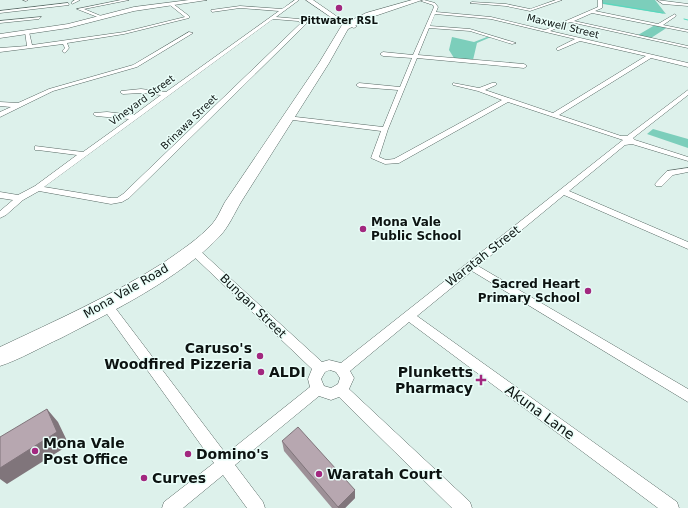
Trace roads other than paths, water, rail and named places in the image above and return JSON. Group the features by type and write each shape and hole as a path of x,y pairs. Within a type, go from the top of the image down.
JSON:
{"highway":[{"path":"351,25 369,15 421,1"},
{"path":"351,25 421,1"},
{"name":"Mona Vale Road","path":"3,350 106,304 157,276 189,248 218,227 341,36 342,30 351,25"},
{"name":"Mona Vale Road","path":"3,350 189,248"}],"street":[{"path":"0,12 71,4 78,0"},
{"path":"80,9 127,0"},
{"path":"0,35 61,28 134,9 204,0"},
{"name":"Vineyard Street","path":"0,215 12,206 19,198 40,189 44,183 297,0"},
{"path":"309,0 340,21 351,25"},
{"path":"470,15 473,2 506,5 530,10 560,0"},
{"path":"546,31 600,8 600,0"},
{"path":"660,0 664,3 688,5"},
{"path":"421,1 436,6 385,129 375,156 377,160 384,162 396,161 508,99"},
{"path":"71,4 73,7 101,17"},
{"path":"0,50 30,47 138,30 188,17 171,4"},
{"path":"212,11 240,7 282,10"},
{"path":"592,12 688,31"},
{"name":"Maxwell Street","path":"433,13 484,16 688,65"},
{"path":"659,25 675,15"},
{"path":"0,22 39,18"},
{"name":"Brinawa Street","path":"40,189 111,201 119,200 126,196 304,23 299,20 272,18"},
{"path":"570,21 688,47"},
{"path":"427,27 470,30 514,43"},
{"path":"27,32 30,47"},
{"path":"0,115 51,90 138,64 191,33"},
{"path":"559,48 580,39"},
{"path":"64,42 67,48 65,51"},
{"path":"383,54 524,66"},
{"path":"554,115 650,56"},
{"path":"455,84 508,99 626,140 688,159"},
{"path":"480,90 494,84"},
{"path":"360,85 402,89"},
{"path":"123,92 140,91 167,94"},
{"name":"Waratah Street","path":"342,370 564,192 626,140 687,94"},
{"path":"0,104 19,105"},
{"path":"96,114 133,118"},
{"path":"287,118 385,129"},
{"path":"38,148 84,154"},
{"path":"660,184 670,173 688,170"},
{"path":"564,192 688,246"},
{"path":"0,195 19,198"},
{"name":"Bungan Street","path":"189,248 320,369"},
{"path":"471,266 688,396"},
{"path":"106,304 257,508"},
{"name":"Akuna Lane","path":"409,316 671,508"},
{"path":"329,365 339,367 347,378 341,390 332,394 322,392 318,389 314,381 315,376 320,369 329,365"},
{"path":"170,508 318,389"},
{"path":"341,390 464,508"}],"waterway":[{"path":"603,3 663,13"},
{"path":"684,19 688,20"}],"place":[{"name":"Pittwater RSL","path":"339,8"},
{"name":"Mona Vale Public School","path":"363,229"},
{"name":"Sacred Heart Primary School","path":"588,291"},
{"name":"Caruso's Woodfired Pizzeria","path":"260,356"},
{"name":"ALDI","path":"261,372"},
{"name":"Plunketts Pharmacy","path":"481,380"},
{"name":"Mona Vale Post Office","path":"35,451"},
{"name":"Domino's","path":"188,454"},
{"name":"Waratah Court","path":"319,474"},
{"name":"Curves","path":"144,478"}]}
